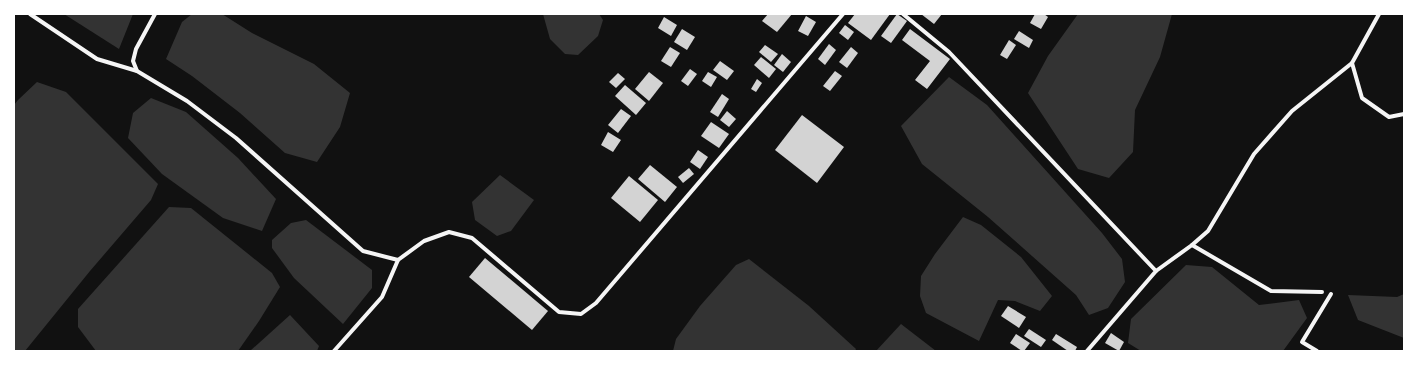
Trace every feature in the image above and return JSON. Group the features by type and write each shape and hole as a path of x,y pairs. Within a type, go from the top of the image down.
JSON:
{"street":[{"path":"30,14 97,59 136,71 187,101 236,138 363,250 398,260"},
{"path":"136,71 133,61 136,49 155,14"},
{"path":"334,351 382,297 398,260 424,241 449,232 472,238 558,312 581,314 596,303 843,14"},
{"path":"903,14 949,52 1156,271"},
{"path":"1087,351 1156,271 1192,245 1208,231 1254,154 1292,111 1352,63 1380,14"},
{"path":"1352,63 1362,98 1389,117 1404,114"},
{"path":"1192,245 1271,291 1322,292"},
{"path":"1317,351 1302,342 1331,294"}],"shaded area":[{"path":"64,14 133,14 119,49"},
{"path":"192,14 222,14 252,33 314,64 350,93 340,127 317,162 285,153 240,113 192,76 166,59 182,22"},
{"path":"543,14 599,14 603,20 598,36 578,55 565,54 550,39"},
{"path":"1078,14 1172,14 1160,57 1135,110 1133,152 1109,178 1078,169 1028,93 1048,56"},
{"path":"949,77 987,105 1102,233 1122,259 1125,282 1108,308 1089,315 1076,295 988,217 922,164 901,126"},
{"path":"37,82 66,92 158,184 151,200 90,271 25,351 14,351 14,105"},
{"path":"151,98 186,112 238,158 276,199 262,231 223,218 162,174 128,138 133,113"},
{"path":"500,175 534,200 511,231 497,236 475,220 472,202"},
{"path":"169,207 191,208 272,273 280,287 238,351 96,351 78,327 78,309"},
{"path":"963,217 981,225 1021,257 1052,296 1040,311 1015,301 998,300 979,341 926,313 920,296 921,276 935,254"},
{"path":"306,220 372,270 372,288 343,324 294,278 272,248 272,240 291,223"},
{"path":"749,259 809,306 856,349 855,351 673,351 676,339 700,306 736,265"},
{"path":"1186,265 1212,267 1259,305 1299,300 1307,318 1283,351 1141,351 1128,343 1131,319"},
{"path":"1404,294 1404,338 1358,320 1348,295 1397,297"},
{"path":"290,315 319,346 317,351 250,351"},
{"path":"901,324 936,351 876,351"}],"building":[{"path":"768,14 792,14 777,32 762,21"},
{"path":"855,14 890,14 871,40 848,23"},
{"path":"897,14 907,21 891,43 881,36"},
{"path":"921,14 942,14 934,24"},
{"path":"1035,14 1044,14 1048,17 1041,29 1030,23"},
{"path":"806,16 816,22 808,36 798,31"},
{"path":"664,17 677,25 671,36 658,28"},
{"path":"845,25 854,32 848,40 839,33"},
{"path":"682,29 695,37 687,50 674,42"},
{"path":"910,29 950,59 927,89 915,80 930,61 902,40"},
{"path":"1019,31 1033,40 1029,48 1014,39"},
{"path":"1009,40 1016,45 1007,59 1000,55"},
{"path":"829,44 836,50 825,65 818,59"},
{"path":"765,45 778,54 771,62 759,52"},
{"path":"670,47 680,53 671,67 661,61"},
{"path":"851,47 858,53 847,68 839,62"},
{"path":"782,54 791,62 783,72 774,65"},
{"path":"761,57 776,69 769,78 754,65"},
{"path":"720,61 734,71 727,80 713,70"},
{"path":"690,69 697,74 688,86 681,81"},
{"path":"835,71 842,76 830,91 823,86"},
{"path":"649,72 663,83 649,101 635,89"},
{"path":"708,72 717,77 711,87 702,81"},
{"path":"618,73 625,79 616,88 609,82"},
{"path":"757,79 762,83 756,92 751,89"},
{"path":"625,85 646,103 636,115 615,96"},
{"path":"722,94 729,99 718,117 710,112"},
{"path":"621,109 631,116 618,133 608,125"},
{"path":"727,111 736,119 729,127 720,120"},
{"path":"802,115 844,147 817,183 775,150"},
{"path":"711,122 729,134 719,148 701,136"},
{"path":"608,132 621,140 613,152 601,145"},
{"path":"698,150 708,157 700,169 690,162"},
{"path":"650,165 677,187 665,202 638,179"},
{"path":"689,168 694,174 683,183 678,177"},
{"path":"629,176 658,200 640,222 611,198"},
{"path":"485,258 548,311 532,330 469,277"},
{"path":"1008,306 1026,317 1019,328 1001,316"},
{"path":"1029,329 1046,340 1041,347 1024,336"},
{"path":"1111,333 1124,342 1119,351 1105,343"},
{"path":"1016,334 1030,343 1024,351 1010,343"},
{"path":"1056,334 1077,347 1075,351 1068,351 1052,340"}]}
